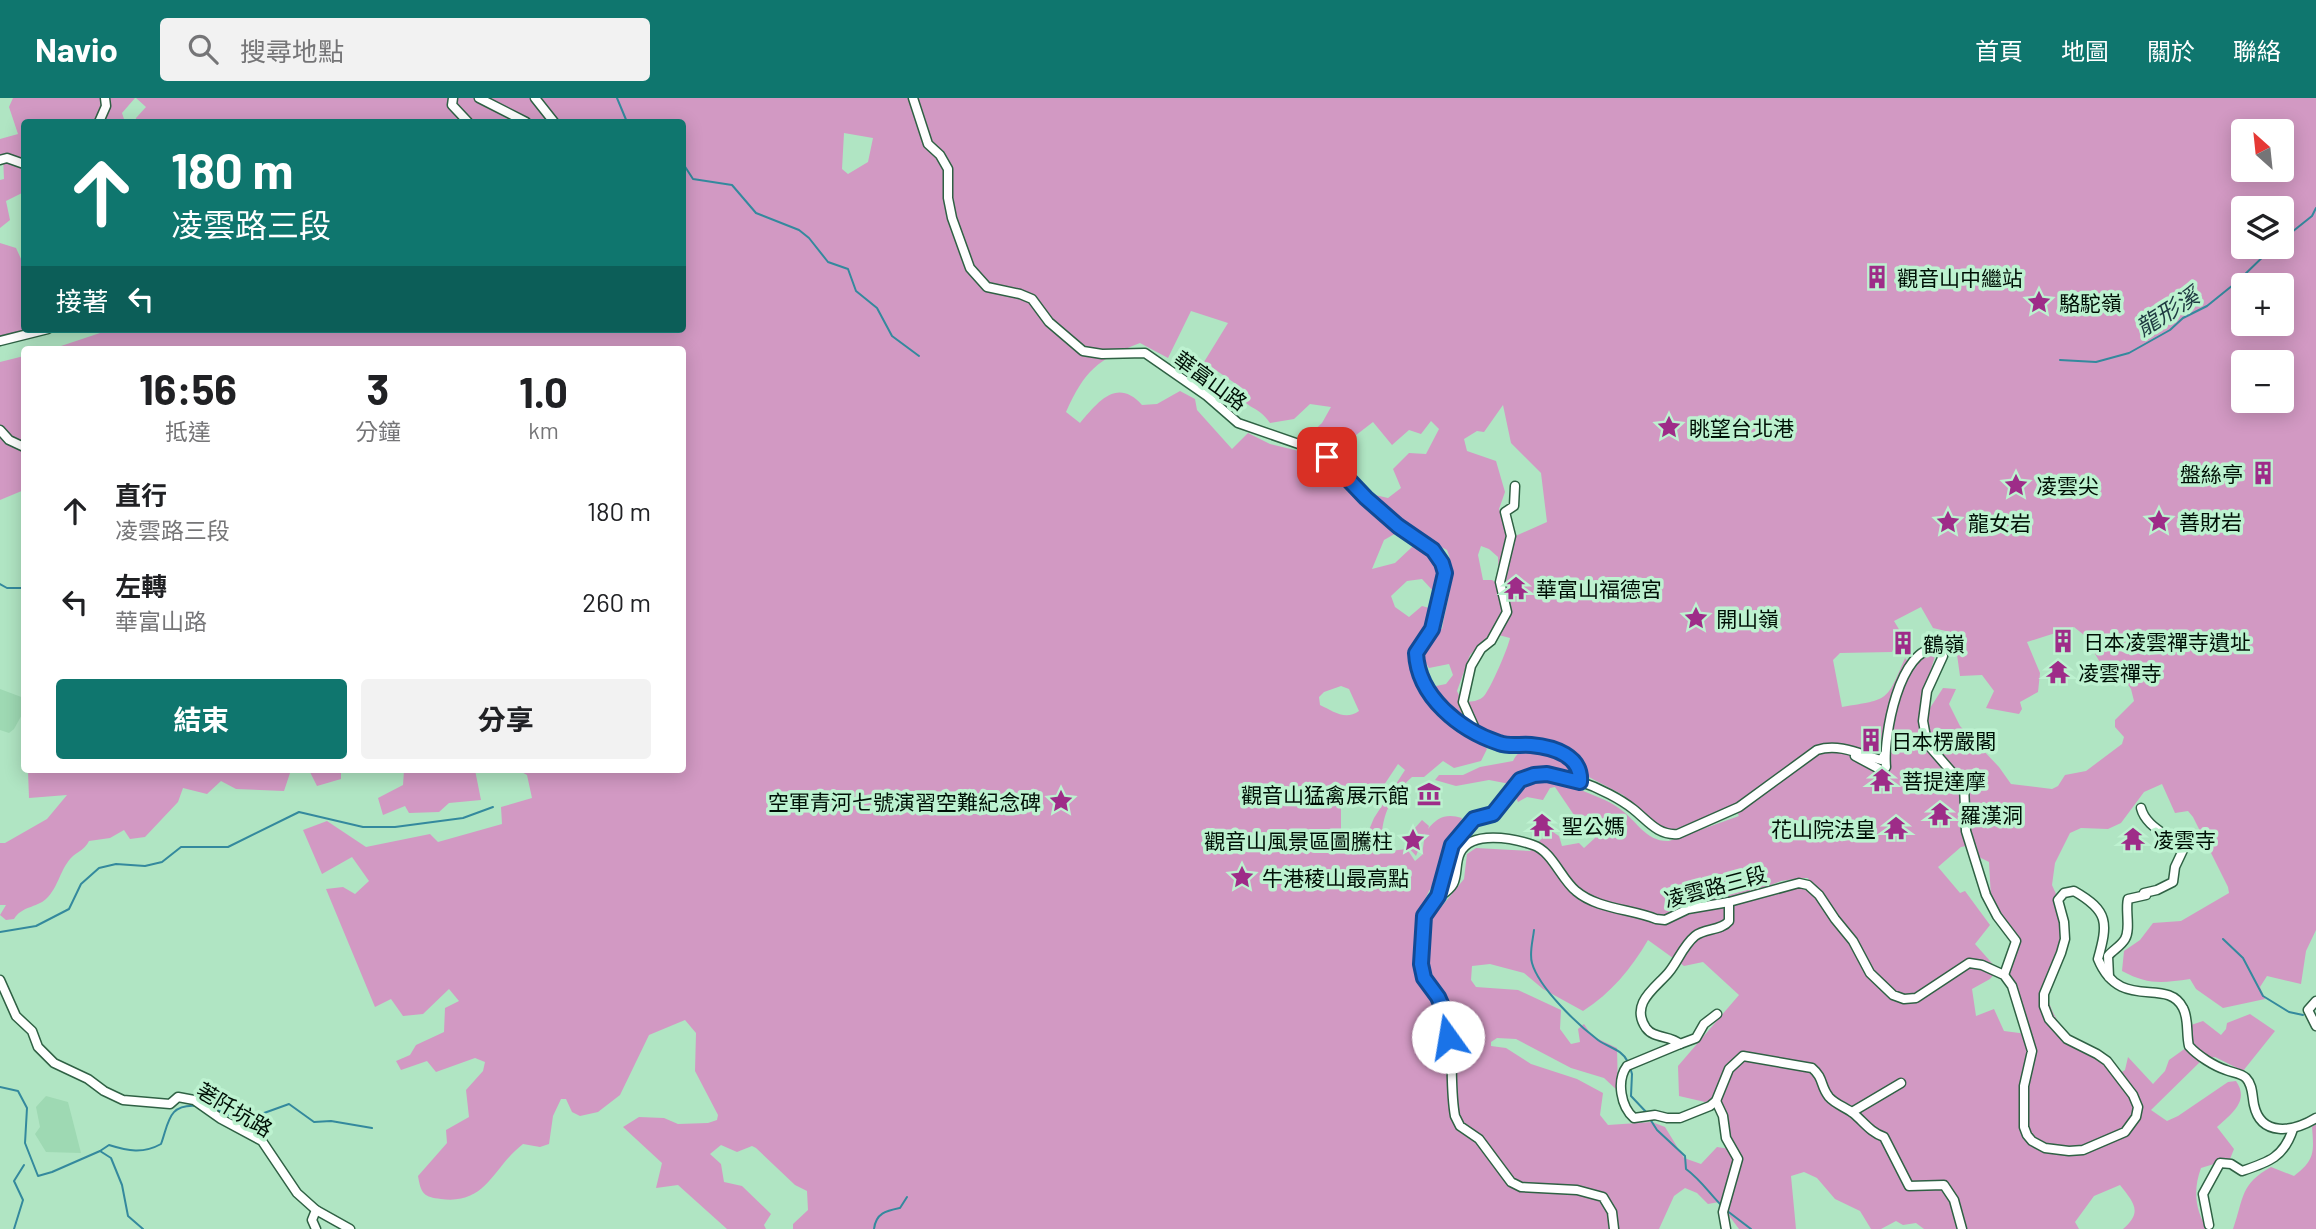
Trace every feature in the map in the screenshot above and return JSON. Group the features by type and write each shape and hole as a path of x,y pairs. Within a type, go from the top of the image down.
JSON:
{"street":[{"path":"100,119 106,106 105,98"},
{"path":"453,98 452,105 465,119"},
{"path":"479,98 520,119"},
{"path":"535,98 552,119"},
{"name":"華富山路","path":"913,98 928,144 945,161 948,169 948,198 952,218 970,268 987,287 1032,299 1049,322 1083,351 1102,354 1145,353 1207,396 1238,423 1316,450 1327,457 1390,519 1433,550 1442,563 1445,573 1432,629 1418,649 1417,659 1432,698 1440,708 1478,734 1500,744 1530,745 1557,751 1577,762 1581,772 1580,782"},
{"path":"0,160 7,158 21,163"},
{"path":"0,341 32,333"},
{"path":"0,430 9,440 21,446"},
{"path":"1478,734 1465,709 1464,696 1476,655 1491,642 1507,612 1500,582 1511,536 1505,512 1514,506 1515,486"},
{"path":"1614,1229 1612,1212 1603,1197 1577,1190 1521,1187 1511,1182 1479,1139 1460,1126 1455,1116 1446,1015 1438,997 1424,978 1421,964 1424,916 1438,896 1449,854 1458,837 1474,819 1493,814 1520,780 1534,775 1547,774 1580,782 1621,800 1659,832 1668,835 1678,834 1739,807 1817,750 1827,747 1839,749 1883,771 1886,767 1885,754 1896,693 1917,657 1937,647 1943,656 1927,691 1923,721 1930,747 1964,786 1966,831 1986,895 1997,916 2016,941 2004,975 2012,986 2032,1051 2024,1086 2024,1127 2027,1135 2045,1148 2083,1150 2125,1132 2136,1117 2138,1107 2133,1095 2107,1061 2067,1040 2049,1019 2044,1006 2044,994 2065,939 2059,900 2067,892 2077,892 2102,916 2105,932 2098,959 2110,980 2119,987 2167,994 2182,1005 2186,1014 2189,1046 2224,1070 2244,1075 2249,1081 2258,1117 2265,1125 2276,1129 2293,1129 2316,1118"},
{"path":"2110,980 2107,966 2109,956 2125,939 2127,933 2128,899 2147,895 2173,882 2175,867 2183,850 2156,828 2142,814 2141,808"},
{"name":"凌雲路三段","path":"1438,896 1452,885 1460,851 1472,840 1482,837 1526,843 1539,847 1577,892 1595,902 1656,919 1665,920 1688,909 1729,902 1783,886 1798,883 1808,886 1819,895 1853,941 1870,973 1893,995 1904,999 1916,998 1969,963 1982,965 2004,975"},
{"path":"1680,1044 1674,1038 1648,1031 1642,1013 1644,1001 1649,990 1668,973 1695,936 1726,925 1730,921 1729,902"},
{"name":"荖阡坑路","path":"0,980 16,1016 32,1031 38,1047 54,1063 123,1100 170,1104 178,1097 184,1097 198,1103 262,1141 297,1193 316,1210 350,1229"},
{"path":"2316,1001 2308,1010 2316,1026"},
{"path":"1717,1014 1704,1024 1696,1038 1630,1065 1623,1072 1621,1092 1628,1112 1634,1118 1651,1115 1680,1118 1710,1106 1716,1101 1729,1069 1743,1056 1812,1068 1820,1074 1827,1095 1852,1112 1873,1133 1884,1137 1909,1186 1944,1185 1954,1200 1962,1229"},
{"path":"1852,1112 1901,1083"},
{"path":"1716,1101 1723,1116 1726,1138 1738,1159 1724,1208 1726,1229"},
{"path":"2210,1225 2203,1194 2220,1163 2231,1164 2242,1171 2264,1164 2288,1145 2293,1129"},
{"path":"316,1210 312,1220 316,1229"}],"shaded area":[{"path":"13,98 135,98 122,113 124,119 21,119 21,194 6,201 10,220 0,228 0,180 4,179 0,139 18,134 9,107"},
{"path":"136,98 2316,98 2316,930 2306,951 2301,984 2267,976 2260,987 2265,999 2223,1008 2196,989 2190,979 2155,982 2122,971 2124,951 2140,940 2153,923 2181,921 2229,893 2193,817 2188,811 2175,813 2162,784 2144,792 2121,823 2108,829 2081,828 2070,833 2055,863 2052,885 2064,912 2065,927 2047,995 2051,1009 2075,1041 2119,1074 2125,1070 2128,1057 2153,1084 2165,1071 2169,1060 2190,1045 2191,1025 2203,1021 2221,1035 2227,1023 2250,1014 2275,1031 2243,1071 2215,1057 2203,1059 2151,1110 2167,1121 2228,1082 2236,1081 2240,1088 2237,1107 2217,1127 2234,1149 2230,1159 2201,1168 2198,1176 2196,1199 2207,1229 2123,1229 2135,1212 2132,1202 2120,1185 2094,1196 2075,1222 2079,1229 1924,1229 1916,1223 1903,1225 1896,1221 1881,1229 1871,1229 1860,1211 1835,1199 1817,1178 1804,1172 1791,1176 1796,1229 1739,1229 1719,1202 1708,1204 1697,1193 1685,1188 1674,1196 1659,1229 793,1229 793,1224 808,1210 807,1191 795,1185 756,1148 752,1146 737,1152 721,1145 710,1154 721,1164 724,1182 742,1186 771,1214 764,1225 766,1229 727,1229 678,1185 656,1188 662,1163 623,1127 639,1117 664,1118 678,1124 717,1120 718,1115 695,1071 696,1033 685,1020 649,1035 620,1095 598,1112 580,1116 572,1112 566,1099 561,1099 553,1116 549,1144 540,1147 523,1144 488,1183 469,1196 441,1199 427,1196 420,1187 418,1176 447,1143 446,1130 469,1117 466,1090 483,1071 485,1062 475,1058 436,1072 427,1061 401,1070 396,1061 410,1055 416,1045 444,1032 445,1008 459,1001 449,989 423,1014 403,1016 391,999 375,1007 326,889 343,887 355,894 369,881 352,857 322,874 303,830 327,821 366,847 430,834 438,842 502,824 501,807 532,798 527,775 523,773 686,773 686,346 61,346 100,333 686,333 686,119 136,119 146,107","holes":["844,133 873,138 868,162 848,174 842,169","1191,311 1228,323 1204,362 1239,386 1243,400 1270,423 1294,419 1310,404 1331,407 1322,423 1309,435 1318,447 1338,449 1373,422 1392,445 1409,430 1421,434 1431,421 1439,429 1426,454 1409,453 1393,469 1401,488 1388,498 1375,495 1375,499 1447,550 1451,579 1442,629 1435,630 1424,653 1429,668 1449,664 1453,675 1446,684 1436,686 1437,694 1429,695 1413,656 1416,642 1433,609 1422,606 1409,617 1395,607 1391,596 1407,581 1422,579 1435,593 1439,575 1438,563 1435,558 1412,547 1395,563 1372,569 1384,540 1398,532 1331,466 1303,452 1270,444 1248,433 1232,449 1197,410 1195,399 1180,391 1157,404 1142,405 1133,397 1116,393 1101,401 1080,423 1066,412 1086,376 1113,355 1140,343 1168,358","1503,405 1511,443 1541,473 1547,522 1511,538 1499,509 1505,492 1496,461 1467,451 1464,439 1477,431 1484,432","1481,546 1498,557 1499,585 1492,580 1483,580 1478,555","1921,607 1933,628 1954,633 1960,676 1982,675 1994,691 1986,708 2019,714 2022,709 2020,702 2038,692 2040,673 2027,642 2074,627 2084,635 2101,664 2119,672 2131,689 2134,701 2115,720 2115,727 2124,737 2122,744 2086,771 2065,775 2058,786 2052,789 2011,784 1999,767 1960,726 1949,704 1956,689 1943,688 1930,708 1925,690 1935,656 1926,647 1915,669 1905,658 1894,683 1884,696 1878,700 1842,707 1833,660 1840,653 1892,652 1900,631 1894,621","1491,633 1510,638 1499,668 1484,696 1474,701 1462,701 1457,691 1470,655","1341,686 1349,689 1359,711 1344,715 1320,705 1319,697 1324,692","1458,716 1496,737 1516,741 1540,741 1544,747 1522,751 1513,761 1480,767 1463,775 1439,775 1435,780 1456,786 1489,780 1510,784 1518,802 1527,797 1543,800 1550,788 1555,787 1574,815 1587,816 1585,826 1595,838 1584,848 1579,843 1562,846 1559,836 1550,830 1530,851 1476,848 1467,854 1464,879 1429,922 1423,922 1422,914 1427,895 1444,864 1462,818 1443,817 1428,829 1429,826 1422,820 1407,837 1408,847 1416,856 1425,833 1422,855 1415,861 1407,849 1382,849 1383,828 1392,801 1412,777 1424,777 1443,761 1454,768 1481,761 1487,749 1478,739 1452,722","1398,764 1405,770 1374,818 1364,842 1352,852 1341,845 1341,798 1354,798 1365,806 1374,800","1585,775 1623,795 1657,827 1665,831 1734,806 1739,816 1669,841 1661,840 1648,834 1615,805 1574,787","1976,844 1979,857 1989,862 1991,898 2016,942 2007,980 2027,1034 2004,1031 1994,1009 1976,1016 1972,989 1990,979 1998,970 1975,944 1990,925 1965,891 1960,893 1938,867 1961,847","1801,878 1808,878 1816,894 1792,885 1752,900 1685,915 1686,906 1741,896 1781,881","1648,940 1684,966 1703,962 1739,995 1678,1066 1679,1096 1718,1105 1730,1149 1717,1147 1701,1164 1684,1158 1665,1127 1652,1122 1608,1125 1600,1115 1603,1093 1577,1079 1531,1064 1506,1048 1491,1046 1491,1042 1497,1038 1516,1039 1571,1068 1604,1078 1618,1091 1617,1048 1592,1036 1584,1024 1578,1029 1580,1042 1571,1044 1560,1029 1561,1010 1518,990 1476,987 1471,980 1472,966 1490,964 1524,973 1543,989 1583,1011 1611,988 1635,961"]},
{"path":"0,243 16,248 21,259 21,331 0,337"},
{"path":"21,357 21,491 0,500 0,362"},
{"path":"0,689 21,697 21,716 9,733 0,730"},
{"path":"28,773 290,773 284,791 236,789 221,781 207,794 183,788 178,802 145,837 130,839 124,830 110,838 89,841 69,861 46,899 21,912 14,919 6,920 0,915 6,905 0,905 0,843 5,843 47,819 67,795 29,798"},
{"path":"310,773 341,773 341,779 317,786"},
{"path":"404,773 476,773 481,800 449,803 439,812 409,813 405,806 383,815 378,798 403,785"},
{"path":"46,1096 68,1102 81,1153 46,1152 35,1134 40,1127 36,1107"},
{"path":"2316,1124 2316,1229 2233,1229 2244,1193 2261,1173 2271,1167 2294,1176 2306,1165 2312,1155 2312,1127"}],"waterway":[{"path":"617,98 626,119"},
{"path":"686,168 693,179 732,185 756,213 799,230 828,262 848,269 856,291 877,308 892,336 919,356"},
{"name":"龍形溪","path":"2294,230 2312,216 2316,208"},
{"name":"龍形溪","path":"2060,360 2096,362 2129,353 2170,330 2183,318 2207,306 2261,259"},
{"path":"0,584 7,588 21,588"},
{"path":"0,932 36,926 69,909 81,884 99,868 116,864 145,866 162,862 181,847 228,847 299,812 363,827 395,827 463,818 493,807"},
{"path":"1534,930 1531,959 1542,983 1580,1025 1598,1040 1619,1051 1628,1062"},
{"path":"2223,939 2243,958 2263,996 2289,1012 2303,1015"},
{"path":"1630,1067 1631,1096 1648,1114"},
{"path":"0,1087 18,1091 27,1108 25,1143 38,1176 100,1151 111,1158 122,1185 128,1216 143,1229"},
{"path":"210,1107 242,1121 289,1104 314,1122 331,1121 372,1128"},
{"path":"100,1151 109,1145 135,1150 161,1144 168,1122 175,1111 188,1106 198,1106"},
{"path":"1650,1119 1657,1130 1685,1156 1686,1169 1722,1206"},
{"path":"14,1229 23,1200 14,1181 24,1165"},
{"path":"874,1229 879,1216 900,1208 907,1197"},
{"path":"1726,1210 1751,1229"}],"place":[{"name":"觀音山中繼站","path":"1877,277"},
{"name":"駱駝嶺","path":"2039,302"},
{"name":"眺望台北港","path":"1669,427"},
{"name":"盤絲亭","path":"2263,473"},
{"name":"凌雲尖","path":"2016,485"},
{"name":"善財岩","path":"2159,521"},
{"name":"龍女岩","path":"1948,522"},
{"name":"華富山福德宮","path":"1516,588"},
{"name":"開山嶺","path":"1696,618"},
{"name":"日本凌雲禪寺遺址","path":"2063,641"},
{"name":"鶴嶺","path":"1903,643"},
{"name":"凌雲禪寺","path":"2058,672"},
{"name":"日本楞嚴閣","path":"1871,740"},
{"name":"菩提達摩","path":"1882,780"},
{"name":"觀音山猛禽展示館","path":"1429,794"},
{"name":"空軍青河七號演習空難紀念碑","path":"1061,801"},
{"name":"羅漢洞","path":"1940,814"},
{"name":"聖公媽","path":"1542,825"},
{"name":"花山院法皇","path":"1896,828"},
{"name":"凌雲寺","path":"2133,839"},
{"name":"觀音山風景區圖騰柱","path":"1413,840"},
{"name":"牛港稜山最高點","path":"1242,877"}],"route":[{"path":"1327,457 1366,498 1398,526 1433,550 1442,563 1445,573 1432,629 1416,653 1432,698 1440,708 1478,734 1500,744 1550,748 1566,755 1577,762 1581,772 1580,782 1547,774 1520,780 1493,814 1474,819 1452,845 1438,896 1424,916 1421,964 1424,978 1438,997 1446,1015 1448,1037"}]}
